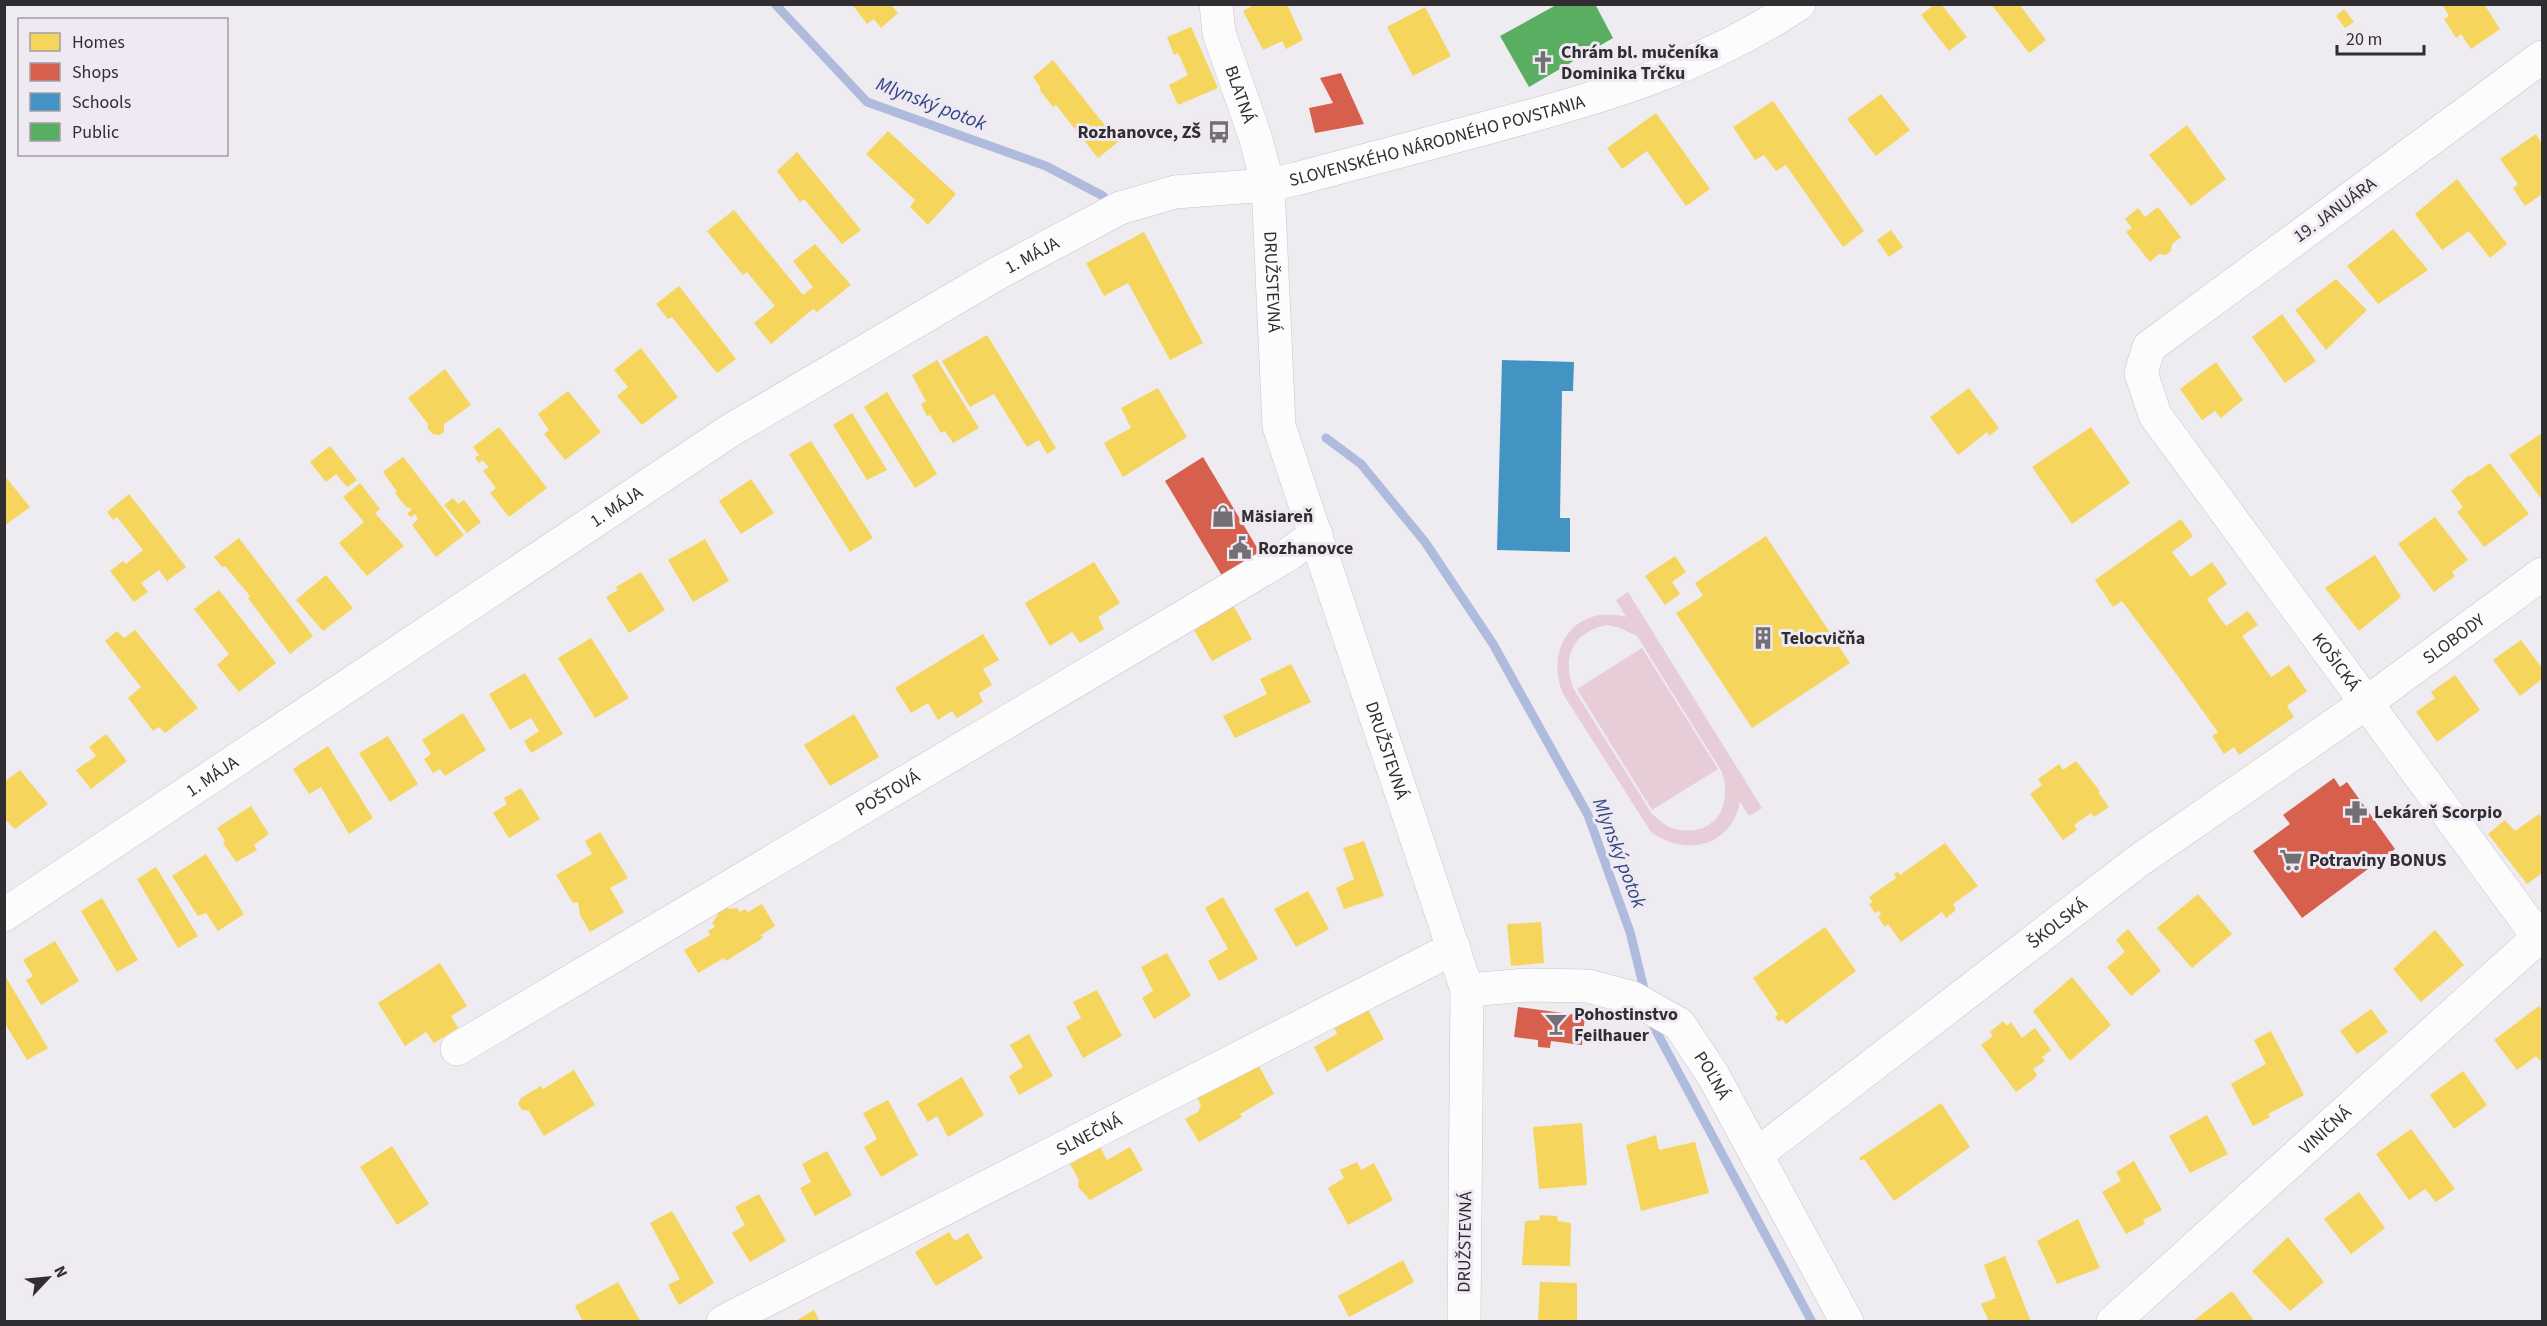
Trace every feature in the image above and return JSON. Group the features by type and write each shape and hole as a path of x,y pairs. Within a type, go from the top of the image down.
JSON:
{"street":[{"name":"BLATNÁ","path":"1216,4 1219,33 1255,136 1268,185"},
{"name":"SLOVENSKÉHO NÁRODNÉHO POVSTANIA","path":"1268,185 1296,180 1561,108 1652,80 1737,41 1799,4"},
{"name":"19. JANUÁRA","path":"2141,373 2149,347 2542,57"},
{"name":"DRUŽSTEVNÁ","path":"1268,185 1279,426 1467,990 1464,1322"},
{"name":"1. MÁJA","path":"4,915 731,430 998,273 1120,208 1175,192 1268,185"},
{"name":"KOŠICKÁ","path":"2141,373 2155,415 2541,938"},
{"name":"POŠTOVÁ","path":"457,1049 1262,570 1316,534"},
{"name":"SLOBODY","path":"2366,703 2542,574"},
{"name":"ŠKOLSKÁ","path":"1756,1155 2138,861 2366,703"},
{"name":"VINIČNÁ","path":"2113,1322 2541,938"},
{"name":"SLNEČNÁ","path":"723,1322 1454,948"},
{"name":"POĽNÁ","path":"1467,990 1527,985 1588,986 1633,998 1679,1024 1713,1075 1847,1322"}],"shaded area":[{"path":"1628,592 1762,808 1749,816 1740,802 1735,817 1727,829 1717,838 1705,843 1678,844 1651,832 1563,694 1558,677 1558,661 1561,646 1568,633 1579,623 1592,617 1608,614 1626,617 1616,600","holes":["1607,625 1637,636 1722,772 1725,785 1722,808 1710,824 1700,829 1689,831 1675,829 1652,814 1573,688 1569,666 1570,656 1578,640 1595,628"]},
{"path":"1642,648 1718,769 1652,810 1577,689"}],"building: Homes":[{"path":"852,4 890,4 898,13 881,28 874,19 867,24"},
{"path":"1256,4 1287,4 1303,40 1286,49 1282,41 1263,50 1243,11"},
{"path":"1935,4 1941,4 1967,37 1949,51 1921,15"},
{"path":"1991,4 2019,4 2046,40 2029,53"},
{"path":"2442,4 2484,4 2500,29 2471,49 2461,34 2456,38 2444,19 2449,16"},
{"path":"1425,7 1451,56 1413,76 1387,27"},
{"path":"2344,9 2354,22 2345,28 2336,16"},
{"path":"1191,27 1218,88 1178,105 1169,85 1188,75 1178,53 1174,55 1167,37"},
{"path":"1053,60 1118,142 1098,158 1056,105 1053,107 1033,77"},
{"path":"1881,94 1910,130 1876,156 1847,119"},
{"path":"1773,101 1864,231 1843,247 1786,165 1776,171 1764,155 1755,160 1733,127"},
{"path":"1656,113 1710,189 1686,206 1647,151 1622,169 1607,148"},
{"path":"2187,125 2226,179 2191,206 2149,155"},
{"path":"888,131 956,194 928,225 910,207 915,200 866,154"},
{"path":"2536,134 2542,144 2542,194 2525,206 2513,188 2518,184 2500,159"},
{"path":"797,152 861,230 842,244 804,199 800,202 777,171"},
{"path":"2457,179 2507,244 2490,258 2469,231 2442,250 2415,214"},
{"path":"2158,207 2181,237 2172,244 2171,251 2166,255 2159,254 2150,262 2126,232 2132,228 2125,219 2138,208 2145,217"},
{"path":"734,210 803,295 813,287 793,261 815,244 851,285 817,312 813,309 771,344 754,323 775,306 747,272 743,275 707,231"},
{"path":"2393,229 2428,270 2378,304 2347,266"},
{"path":"1891,230 1903,247 1889,257 1877,240"},
{"path":"1144,232 1203,343 1170,360 1128,283 1104,296 1086,263"},
{"path":"2336,279 2367,310 2326,350 2295,310"},
{"path":"679,286 736,359 717,373 672,317 668,319 656,304"},
{"path":"2282,314 2316,361 2285,383 2252,337"},
{"path":"987,335 1056,448 1047,454 1039,440 1027,447 994,394 970,407 942,361"},
{"path":"641,348 678,397 642,425 617,396 628,387 614,370"},
{"path":"937,360 979,428 953,443 945,431 941,433 930,415 927,416 921,404 926,401 912,375"},
{"path":"2216,362 2243,400 2221,418 2215,411 2202,420 2180,389"},
{"path":"445,369 471,405 444,424 444,432 439,435 433,434 428,429 428,424 408,398"},
{"path":"1158,388 1187,437 1123,477 1104,443 1131,428 1121,408"},
{"path":"1969,388 1999,428 1989,436 1987,432 1958,455 1930,417"},
{"path":"568,391 601,432 565,460 544,434 549,430 538,414"},
{"path":"887,392 937,474 915,488 864,407"},
{"path":"852,413 887,470 867,480 833,425"},
{"path":"499,427 547,488 509,517 490,493 496,488 483,471 489,467 482,460 479,463 475,458 479,455 473,447"},
{"path":"2091,427 2130,483 2072,524 2032,467"},
{"path":"2542,433 2542,500 2509,455"},
{"path":"811,441 873,538 850,552 789,454"},
{"path":"330,446 357,480 347,487 336,474 326,482 310,462"},
{"path":"403,457 464,535 436,557 412,525 418,519 415,514 411,517 407,514 412,509 406,507 395,493 397,492 383,472"},
{"path":"2490,463 2529,514 2484,547 2457,512 2463,507 2451,491 2469,475 2471,476"},
{"path":"4,475 30,507 4,526"},
{"path":"751,479 774,513 741,534 719,501"},
{"path":"360,483 380,509 375,513 404,546 367,576 339,543 364,522 343,497"},
{"path":"129,494 186,567 167,581 159,570 141,583 148,592 134,602 110,571 123,561 126,564 143,550 117,517 113,520 107,512"},
{"path":"453,498 458,504 464,500 481,522 467,533 444,505"},
{"path":"2435,517 2468,560 2452,572 2455,576 2434,592 2398,544"},
{"path":"2181,519 2193,536 2172,552 2191,577 2212,562 2220,573 2227,584 2207,599 2217,614 2226,626 2248,611 2258,625 2242,636 2271,677 2289,665 2307,691 2287,706 2294,717 2239,755 2234,747 2224,754 2212,736 2218,732 2161,653 2122,601 2113,607 2095,580"},
{"name":"Telocvičňa","path":"1766,536 1850,663 1752,728 1676,613 1703,596 1695,583"},
{"path":"239,538 313,636 290,654 248,598 250,596 225,566 222,567 214,557"},
{"path":"705,539 729,581 693,602 668,560"},
{"path":"2375,555 2401,597 2359,631 2325,588"},
{"path":"1675,556 1686,572 1672,582 1680,594 1665,605 1645,576"},
{"path":"1094,562 1120,603 1098,617 1104,629 1080,643 1072,632 1050,646 1025,603"},
{"path":"641,572 665,610 629,633 606,597 618,590 616,587"},
{"path":"326,575 353,608 323,631 296,600"},
{"path":"219,590 276,663 239,692 217,665 229,654 194,609"},
{"path":"1233,605 1252,639 1212,661 1193,628"},
{"path":"135,630 198,708 165,733 159,727 153,731 128,698 141,687 105,641 117,631 124,638"},
{"path":"983,634 999,660 983,669 992,685 979,693 983,702 957,718 952,711 938,720 928,703 911,713 895,688"},
{"path":"591,638 629,698 595,718 558,658"},
{"path":"2521,640 2542,668 2542,679 2520,696 2493,660"},
{"path":"1291,664 1311,702 1235,738 1223,716 1267,694 1260,679"},
{"path":"525,673 563,734 531,753 524,741 539,731 531,718 510,730 489,694"},
{"path":"2455,675 2480,710 2437,742 2416,712 2435,698 2431,692"},
{"path":"463,713 486,750 445,776 440,769 433,773 424,759 431,754 422,740"},
{"path":"854,714 879,757 830,786 804,745"},
{"path":"106,734 127,761 91,789 76,770 96,756 89,747"},
{"path":"388,736 418,784 390,802 359,753"},
{"path":"328,746 373,818 349,834 321,787 309,794 293,769"},
{"path":"2076,761 2100,791 2098,792 2109,807 2094,817 2091,813 2074,825 2077,830 2063,840 2030,794 2042,785 2038,779 2059,764 2063,770"},
{"path":"20,770 48,804 15,829 4,818 4,782"},
{"path":"521,788 540,819 509,838 493,813 507,804 504,798"},
{"path":"251,806 269,834 254,845 257,850 236,862 223,843 225,841 217,828"},
{"path":"2539,814 2542,818 2542,873 2527,884 2488,834 2505,820 2515,831"},
{"path":"600,832 628,878 610,888 624,912 590,932 580,915 578,902 573,903 556,875 592,854 585,841"},
{"path":"1364,841 1384,896 1344,909 1336,888 1354,879 1343,848"},
{"path":"1945,843 1978,886 1953,904 1956,910 1946,918 1942,912 1901,942 1888,924 1885,927 1878,917 1881,914 1879,911 1875,913 1869,904 1873,902 1869,897 1896,878 1894,874 1898,872 1900,875"},
{"path":"206,854 244,914 218,931 206,913 198,916 172,876"},
{"path":"156,867 198,936 178,948 137,879"},
{"path":"1308,891 1329,929 1296,947 1274,909"},
{"path":"2198,894 2232,934 2192,968 2157,928"},
{"path":"1223,897 1258,959 1219,981 1208,961 1228,949 1205,908"},
{"path":"102,898 138,960 117,972 81,911"},
{"path":"762,904 775,926 761,935 763,938 726,961 724,958 698,973 684,950 710,935 708,931 715,927 712,923 718,915 716,912 725,906 728,909 737,908 740,912 745,909 748,912"},
{"path":"1541,922 1544,963 1511,966 1507,924"},
{"path":"1825,927 1856,971 1786,1024 1782,1019 1779,1022 1775,1017 1778,1014 1753,978"},
{"path":"2128,929 2161,971 2131,996 2107,967 2125,952 2116,940"},
{"path":"2435,930 2464,965 2421,1002 2393,969"},
{"path":"55,941 79,981 41,1005 26,980 33,976 23,960"},
{"path":"1167,953 1191,996 1154,1019 1142,998 1153,991 1141,967"},
{"path":"440,963 467,1006 451,1016 458,1028 434,1043 426,1032 405,1046 378,1003"},
{"path":"4,974 48,1048 27,1060 4,1022"},
{"path":"2072,977 2111,1025 2070,1061 2033,1011"},
{"path":"1097,990 1122,1036 1083,1058 1066,1027 1081,1018 1073,1002"},
{"path":"1364,1002 1384,1039 1327,1072 1314,1047 1337,1034 1331,1021"},
{"path":"2539,1006 2542,1011 2542,1059 2540,1061 2536,1056 2517,1070 2494,1040"},
{"path":"2371,1009 2388,1032 2357,1054 2340,1031"},
{"path":"2003,1021 2007,1026 2011,1022 2022,1038 2035,1028 2051,1050 2042,1057 2045,1061 2033,1069 2037,1075 2034,1079 2016,1092 1981,1045 1993,1036 1990,1032"},
{"path":"2271,1031 2304,1095 2268,1114 2270,1117 2253,1126 2231,1084 2266,1064 2254,1040"},
{"path":"1029,1034 1053,1076 1019,1095 1009,1076 1023,1067 1010,1045"},
{"path":"1251,1051 1274,1094 1240,1114 1242,1117 1199,1142 1185,1119 1198,1112 1201,1105 1192,1088"},
{"path":"574,1070 595,1105 544,1136 529,1111 522,1110 518,1104 521,1098 541,1086 543,1089"},
{"path":"2463,1071 2487,1105 2454,1129 2430,1095"},
{"path":"962,1077 984,1115 948,1137 937,1116 928,1122 917,1104"},
{"path":"888,1100 918,1155 881,1177 864,1147 877,1139 863,1113"},
{"path":"1941,1103 1970,1147 1894,1201 1864,1159 1861,1161 1859,1158"},
{"path":"2207,1115 2228,1154 2190,1173 2169,1136"},
{"path":"1582,1123 1587,1185 1539,1189 1533,1127"},
{"path":"2411,1129 2455,1189 2436,1202 2425,1189 2409,1200 2376,1154"},
{"path":"1656,1135 1659,1150 1695,1142 1709,1193 1641,1211 1626,1145"},
{"path":"392,1146 429,1204 397,1225 360,1167"},
{"path":"1100,1147 1107,1160 1130,1147 1143,1170 1090,1200 1078,1187 1079,1180 1070,1164 1078,1160 1076,1156 1089,1148 1092,1152"},
{"path":"827,1151 852,1195 815,1216 800,1188 811,1182 802,1164"},
{"path":"2134,1161 2162,1210 2143,1220 2145,1224 2126,1234 2102,1192 2121,1181 2116,1172"},
{"path":"1357,1162 1361,1170 1374,1163 1393,1200 1348,1225 1328,1188 1344,1178 1340,1170"},
{"path":"2359,1192 2385,1228 2351,1254 2324,1219"},
{"path":"759,1194 786,1241 750,1262 732,1233 745,1225 735,1207"},
{"path":"672,1211 714,1283 679,1305 668,1285 680,1279 650,1223"},
{"path":"1540,1215 1557,1216 1558,1221 1571,1223 1570,1266 1522,1265 1525,1221 1539,1220"},
{"path":"2078,1219 2100,1268 2057,1284 2037,1241"},
{"path":"949,1232 955,1241 968,1233 983,1258 936,1286 915,1252"},
{"path":"2288,1237 2324,1282 2290,1311 2252,1271"},
{"path":"2005,1256 2031,1322 1981,1322 1988,1319 1981,1304 1996,1298 1984,1265"},
{"path":"1403,1260 1414,1282 1349,1317 1338,1296"},
{"path":"618,1282 641,1322 583,1322 575,1306"},
{"path":"1540,1282 1577,1283 1577,1322 1538,1322"},
{"path":"2232,1291 2255,1322 2192,1322"},
{"path":"814,1310 820,1322 794,1322"}],"building: Shops":[{"path":"1341,73 1364,124 1315,133 1309,108 1333,103 1320,78"},
{"path":"1203,457 1262,556 1224,579 1165,481"},
{"path":"2334,778 2340,787 2347,782 2395,849 2302,918 2253,851 2290,824 2283,815"},
{"path":"1518,1007 1585,1016 1582,1045 1551,1041 1550,1048 1538,1047 1538,1040 1514,1037"}],"building: Schools":[{"path":"1502,360 1574,362 1573,391 1562,391 1560,518 1570,518 1570,552 1497,550"}],"building: Public":[{"name":"Chrám bl. mučeníka Dominika Trčku","path":"1558,4 1595,4 1613,38 1529,87 1500,36"}],"waterway":[{"name":"Mlynský potok","path":"775,4 867,102 1046,166 1103,196"},
{"name":"Mlynský potok","path":"1326,438 1361,464 1425,542 1493,644 1588,815 1630,932 1646,997"},
{"name":"Mlynský potok","path":"1652,1019 1654,1027 1812,1322"}],"place":[{"name":"Chrám bl. mučeníka Dominika Trčku","path":"1543,62"},
{"name":"Rozhanovce, ZŠ","path":"1219,132"},
{"name":"Mäsiareň","path":"1223,516"},
{"name":"Rozhanovce","path":"1240,548"},
{"name":"Telocvičňa","path":"1763,638"},
{"name":"Lekáreň Scorpio","path":"2356,812"},
{"name":"Potraviny BONUS","path":"2291,860"},
{"name":"Pohostinstvo Feilhauer","path":"1556,1024"}]}
